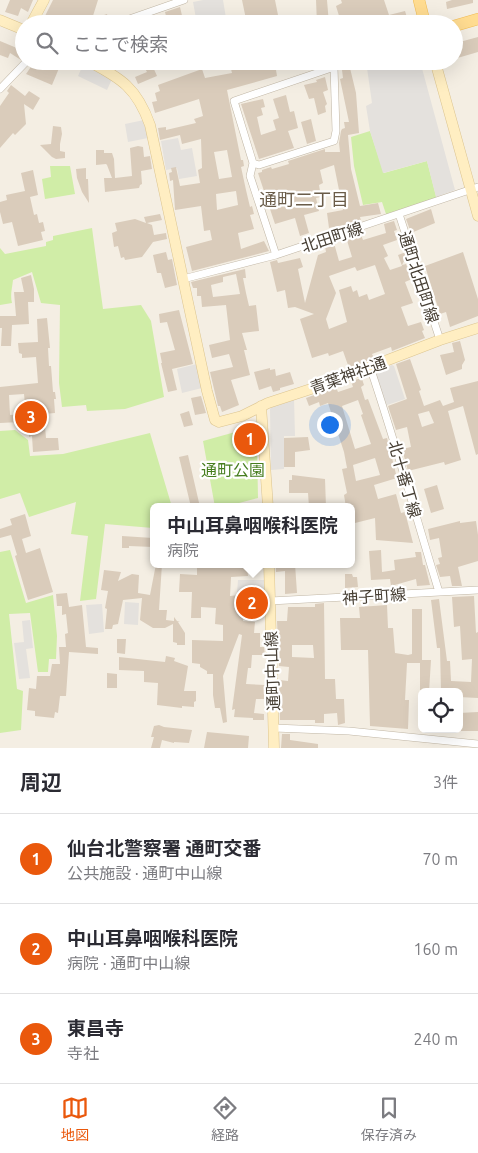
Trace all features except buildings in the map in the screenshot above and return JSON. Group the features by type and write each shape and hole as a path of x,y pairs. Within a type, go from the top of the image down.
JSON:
{"main road":[{"path":"419,0 423,15"},
{"path":"463,23 478,19"}],"street":[{"path":"36,15 44,0"},
{"path":"142,15 184,0"},
{"path":"0,20 15,26"},
{"path":"0,89 18,70"},
{"path":"105,70 116,76 138,98 150,125 183,279"},
{"path":"276,255 250,176 253,163 234,101 325,70"},
{"path":"253,163 259,165 334,141 336,130 334,70"},
{"path":"438,70 474,188 478,216"},
{"name":"北田町線","path":"183,279 276,255 474,188"},
{"name":"通町北田町線","path":"399,214 440,340"},
{"name":"青葉神社通","path":"183,279 209,399 215,420 220,422 242,416 261,406 440,340 478,328"},
{"name":"北十番丁線","path":"370,367 398,453 406,486 439,592"},
{"path":"261,406 268,503"},
{"name":"通町中山線","path":"269,568 274,748"},
{"name":"神子町線","path":"270,601 478,590"},
{"path":"274,728 349,731 478,744"}],"green space":[{"path":"370,131 384,173 427,161 437,200 387,217 382,202 363,205 354,166 351,137"},
{"path":"50,166 70,166 75,194 45,199 42,179 51,177"},
{"path":"92,228 103,309 141,305 151,321 164,397 125,409 87,411 86,405 62,407 59,383 60,305 41,303 32,272 13,280 12,303 0,305 0,248 5,254 46,246 46,242 53,240 53,236"},
{"name":"通町公園","path":"246,429 247,446 257,446 258,498 239,503 214,503 203,441"},
{"path":"15,430 28,440 30,456 63,454 150,433 171,503 150,503 150,528 105,524 96,599 80,601 88,536 71,534 76,502 29,517 20,493 0,499 0,431"},
{"path":"10,550 26,603 53,595 57,636 56,659 49,659 48,672 38,672 30,613 9,614 17,689 23,691 21,730 0,733 0,552"}],"shaded area":[{"path":"223,0 226,15 195,15 193,2"},
{"path":"81,70 93,70 112,79 107,90 78,76"},
{"path":"367,70 422,70 455,190 436,197 427,161 383,173 370,131 366,106 372,103"},
{"path":"144,120 148,138 128,142 125,124"},
{"path":"178,138 181,150 192,148 197,176 179,179 177,168 166,170 161,141"},
{"path":"197,364 202,388 182,393 177,369"},
{"path":"392,365 394,366 405,399 384,406 374,372"},
{"path":"294,398 295,436 284,436 284,469 271,470 270,409"},
{"path":"238,580 265,580 265,593 237,593"},
{"path":"125,602 139,603 138,625 124,624"},
{"path":"102,604 104,632 89,634 86,605"},
{"path":"30,620 33,648 26,649 30,678 19,679 14,643 24,642 22,621"}],"place":[{"name":"東昌寺","path":"31,417"},
{"name":"仙台北警察署 通町交番","path":"250,439"},
{"name":"中山耳鼻咽喉科医院","path":"252,603"}],"district":[{"name":"通町二丁目","path":"304,199"}]}
